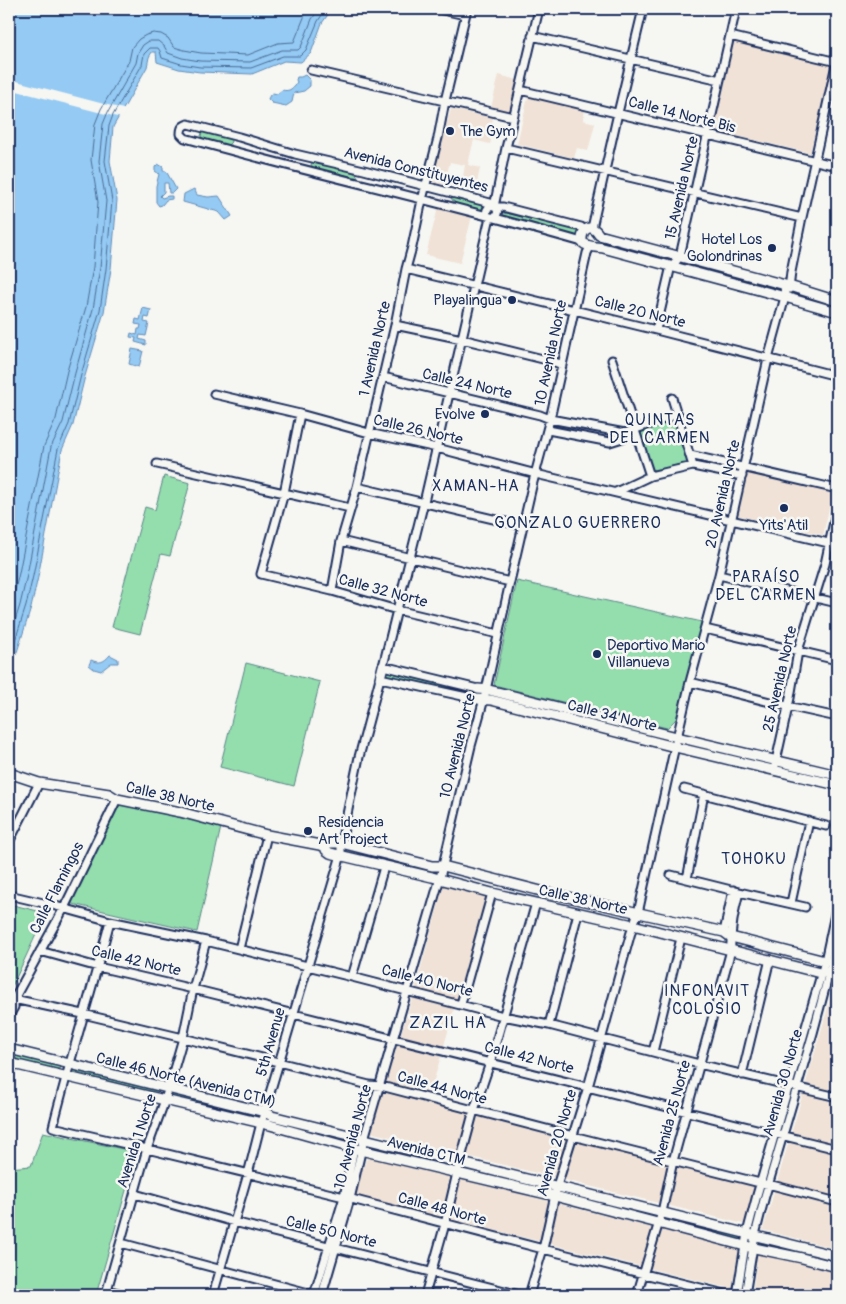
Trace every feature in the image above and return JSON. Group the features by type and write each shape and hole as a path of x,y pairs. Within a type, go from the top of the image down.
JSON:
{"main road":[{"path":"586,244 583,234 588,229"},
{"name":"Avenida Constituyentes","path":"588,229 599,234 837,301"},
{"name":"Avenida Constituyentes","path":"586,244 837,312"},
{"path":"380,678 383,666"},
{"name":"Calle 34 Norte","path":"481,694 676,742 774,770 837,785"},
{"name":"Calle 34 Norte","path":"676,742 775,760 837,774"},
{"name":"Calle 38 Norte","path":"9,773 39,783 109,794 117,799 180,812 267,835 325,846 329,843 340,843 432,866 443,866 541,891 728,934 831,962"},
{"name":"Calle 38 Norte","path":"325,846 326,850 330,853 341,856 440,878 492,893 829,973"},
{"path":"536,903 541,891"},
{"name":"Calle 46 Norte (Avenida CTM)","path":"9,1049 168,1088 267,1119 361,1138"},
{"name":"Avenida CTM","path":"9,1063 164,1100 267,1119 358,1149 554,1196 749,1247 837,1267"},
{"name":"Avenida CTM","path":"361,1138 837,1256"}],"street":[{"path":"422,200 466,12 438,9"},
{"path":"383,666 424,502 490,217 495,216 498,211 494,207 539,9"},
{"path":"588,229 606,172 643,9"},
{"name":"15 Avenida Norte","path":"680,256 736,9"},
{"path":"532,36 720,80"},
{"path":"730,36 837,61"},
{"name":"20 Avenida Norte","path":"676,742 742,476 768,359 787,298 786,286 837,61"},
{"path":"311,70 513,117"},
{"name":"Calle 14 Norte Bis","path":"520,90 837,166"},
{"name":"Avenida Constituyentes","path":"586,244 490,217 186,138 181,134 181,129 183,125 188,124 295,154 490,203 494,207 503,207 588,229"},
{"path":"236,152 239,137"},
{"path":"506,148 802,218"},
{"path":"273,162 278,149"},
{"path":"292,166 295,154"},
{"path":"306,170 308,157"},
{"name":"1 Avenida Norte","path":"332,591 341,541 357,486 383,377 422,200"},
{"name":"10 Avenida Norte","path":"333,1247 361,1138 380,1086 404,990 440,878 471,746 481,694 498,634 548,430 562,365 570,309 587,253 586,244"},
{"path":"656,330 670,270 680,256"},
{"name":"Calle 20 Norte","path":"406,269 837,376"},
{"path":"395,325 462,339 553,361 562,365"},
{"path":"612,360 650,476"},
{"name":"Calle 24 Norte","path":"383,377 550,419 625,433 635,432"},
{"name":"Calle 26 Norte","path":"214,394 731,521 834,544"},
{"path":"672,398 693,466"},
{"path":"284,493 300,414"},
{"name":"Calle 24 Norte","path":"548,430 610,442 678,414"},
{"path":"690,455 837,489"},
{"path":"157,464 350,508"},
{"path":"616,492 650,476 693,466 742,476"},
{"path":"357,486 523,526"},
{"name":"Calle 32 Norte","path":"284,493 261,574 332,591 397,610 498,634"},
{"name":"25 Avenida Norte","path":"774,770 798,651 825,564 834,544 837,508"},
{"path":"341,541 510,582"},
{"path":"718,575 837,603"},
{"path":"704,629 837,660"},
{"name":"Calle 34 Norte","path":"383,666 481,694"},
{"path":"341,856 340,843 380,678"},
{"name":"Calle 34 Norte","path":"380,678 481,694"},
{"path":"690,682 837,717"},
{"path":"638,913 676,742"},
{"path":"9,842 39,783"},
{"path":"684,789 826,826"},
{"path":"687,878 704,794"},
{"name":"Calle Flamingos","path":"9,1016 14,1007 12,998 64,908 117,799"},
{"path":"791,903 809,822"},
{"path":"239,949 267,835"},
{"name":"5th Avenue","path":"213,1295 248,1174 267,1119 280,1062 341,856"},
{"path":"352,977 384,866"},
{"path":"671,875 805,907"},
{"name":"Avenida 25 Norte","path":"637,1295 662,1212 673,1161 731,950 728,934 734,915 736,891"},
{"path":"462,1004 492,893"},
{"name":"Calle 40 Norte","path":"9,895 239,949 462,1004 503,1016 549,1025 601,1040 837,1098"},
{"path":"425,1295 474,1110 490,1063 536,903"},
{"name":"Avenida 30 Norte","path":"751,1234 757,1195 764,1184 782,1136 829,973 837,905"},
{"path":"549,1025 578,913"},
{"name":"Avenida 20 Norte","path":"529,1295 543,1249 554,1196 588,1087 638,913"},
{"path":"66,1076 110,920"},
{"path":"652,1052 682,938"},
{"name":"Avenida 30 Norte","path":"831,962 837,940"},
{"name":"Avenida 1 Norte","path":"126,1295 107,1290 134,1194 183,1038 193,989 206,941"},
{"name":"Calle 42 Norte","path":"40,951 98,967 837,1149"},
{"path":"742,1074 770,959"},
{"name":"Avenida 30 Norte","path":"751,1234 774,1134 788,1086 829,973"},
{"name":"Calle 44 Norte","path":"12,998 380,1086 837,1202"},
{"name":"Calle 48 Norte","path":"66,1076 53,1127 347,1198 729,1295"},
{"name":"Calle 50 Norte","path":"134,1194 234,1222 520,1295"},
{"path":"745,1295 751,1234"},
{"path":"121,1243 315,1295 333,1247"},
{"path":"322,1295 333,1247"},
{"path":"737,1295 749,1247"}],"shaded area":[{"path":"732,39 832,63 810,153 711,130"},
{"path":"499,75 520,81 512,113 491,108"},
{"path":"528,97 585,110 583,120 595,123 588,151 577,148 574,158 517,144"},
{"path":"451,109 493,118 490,132 493,133 490,144 474,140 472,147 468,165 480,168 475,192 471,191 473,180 463,177 465,165 450,162 444,185 431,182"},
{"path":"438,208 472,216 460,263 426,255"},
{"name":"Yits'Atil","path":"747,471 833,491 823,535 736,515"},
{"path":"444,884 487,895 430,1094 758,1178 744,1224 370,1132 416,986"},
{"path":"837,980 837,1249 763,1230"},
{"path":"368,1155 739,1250 732,1289 353,1195"},
{"path":"340,1244 358,1249 356,1259 339,1255 329,1292 341,1295 326,1295"},
{"path":"758,1252 837,1272 837,1295 752,1295"}],"green space":[{"path":"205,131 230,137 231,142 228,145 203,139 201,136"},
{"path":"313,161 342,166 356,174 359,178 356,180 346,175 313,169 311,164"},
{"path":"452,196 483,204 485,207 483,212 462,207 452,200"},
{"path":"507,213 577,230 579,233 575,237 502,217 503,214"},
{"path":"604,240 670,258 672,262 604,244"},
{"path":"685,262 780,288 782,291 779,292 685,267 682,264"},
{"path":"677,419 690,461 652,473 638,431"},
{"path":"164,476 190,483 170,556 161,554 140,634 112,627 145,507 155,510"},
{"name":"Deportivo Mario Villanueva","path":"517,581 702,622 677,718 667,728 494,685"},
{"path":"246,663 320,682 294,786 220,767"},
{"path":"387,670 465,690 461,692 385,675"},
{"path":"120,804 221,827 197,932 68,903"},
{"path":"9,904 46,913 9,993"},
{"path":"9,1052 61,1066 61,1068 58,1069 9,1057"},
{"path":"76,1070 157,1089 158,1091 156,1093 74,1072"},
{"path":"171,1093 252,1113 252,1115 251,1117 170,1097"},
{"path":"43,1132 137,1152 96,1295 9,1295 9,1168 31,1166"},
{"path":"367,1143 455,1165 452,1168 367,1147"},
{"path":"662,1216 741,1237 739,1240 663,1220"},
{"path":"760,1240 837,1260 837,1264 758,1244"}],"water":[{"path":"9,9 332,9 322,23 311,53 301,62 284,61 252,74 200,72 179,69 157,62 156,52 152,52 147,67 113,127 110,161 117,200 111,269 104,312 73,425 62,450 31,608 17,652 9,665"},
{"path":"305,75 310,80 310,86 304,91 294,93 292,102 286,106 272,103 268,99 273,93 277,94 282,90 291,89 297,82 297,77"},
{"path":"158,164 163,167 163,171 166,171 176,189 169,193 168,183 164,183 164,192 160,196 162,198 172,196 172,199 166,200 159,206 156,202 156,186 159,174 155,171 155,167"},
{"path":"194,189 197,195 219,196 232,216 226,220 219,212 183,202 184,194"},
{"path":"143,308 151,310 149,318 145,317 144,322 149,323 146,336 140,335 139,339 146,341 146,345 135,342 136,338 130,337 131,333 137,335 138,329 140,329 141,325 135,324 136,319 140,320"},
{"path":"132,349 143,351 139,367 129,364"},
{"path":"110,655 118,659 118,663 111,663 101,671 89,665 91,660 102,662"}],"pier":[{"path":"9,79 126,110 121,118 9,89"}],"place":[{"name":"The Gym","path":"450,131"},
{"name":"Hotel Los Golondrinas","path":"772,248"},
{"name":"Playalingua","path":"512,300"},
{"name":"Evolve","path":"485,414"},
{"name":"Yits'Atil","path":"784,508"},
{"name":"Deportivo Mario Villanueva","path":"597,654"},
{"name":"Residencia Art Project","path":"308,831"}],"district":[{"name":"QUINTAS DEL CARMEN","path":"660,429"},
{"name":"XAMAN-HA","path":"476,486"},
{"name":"GONZALO GUERRERO","path":"578,523"},
{"name":"PARAÍSO DEL CARMEN","path":"766,586"},
{"name":"TOHOKU","path":"754,859"},
{"name":"INFONAVIT COLOSIO","path":"707,1000"},
{"name":"ZAZIL HA","path":"448,1023"}]}
